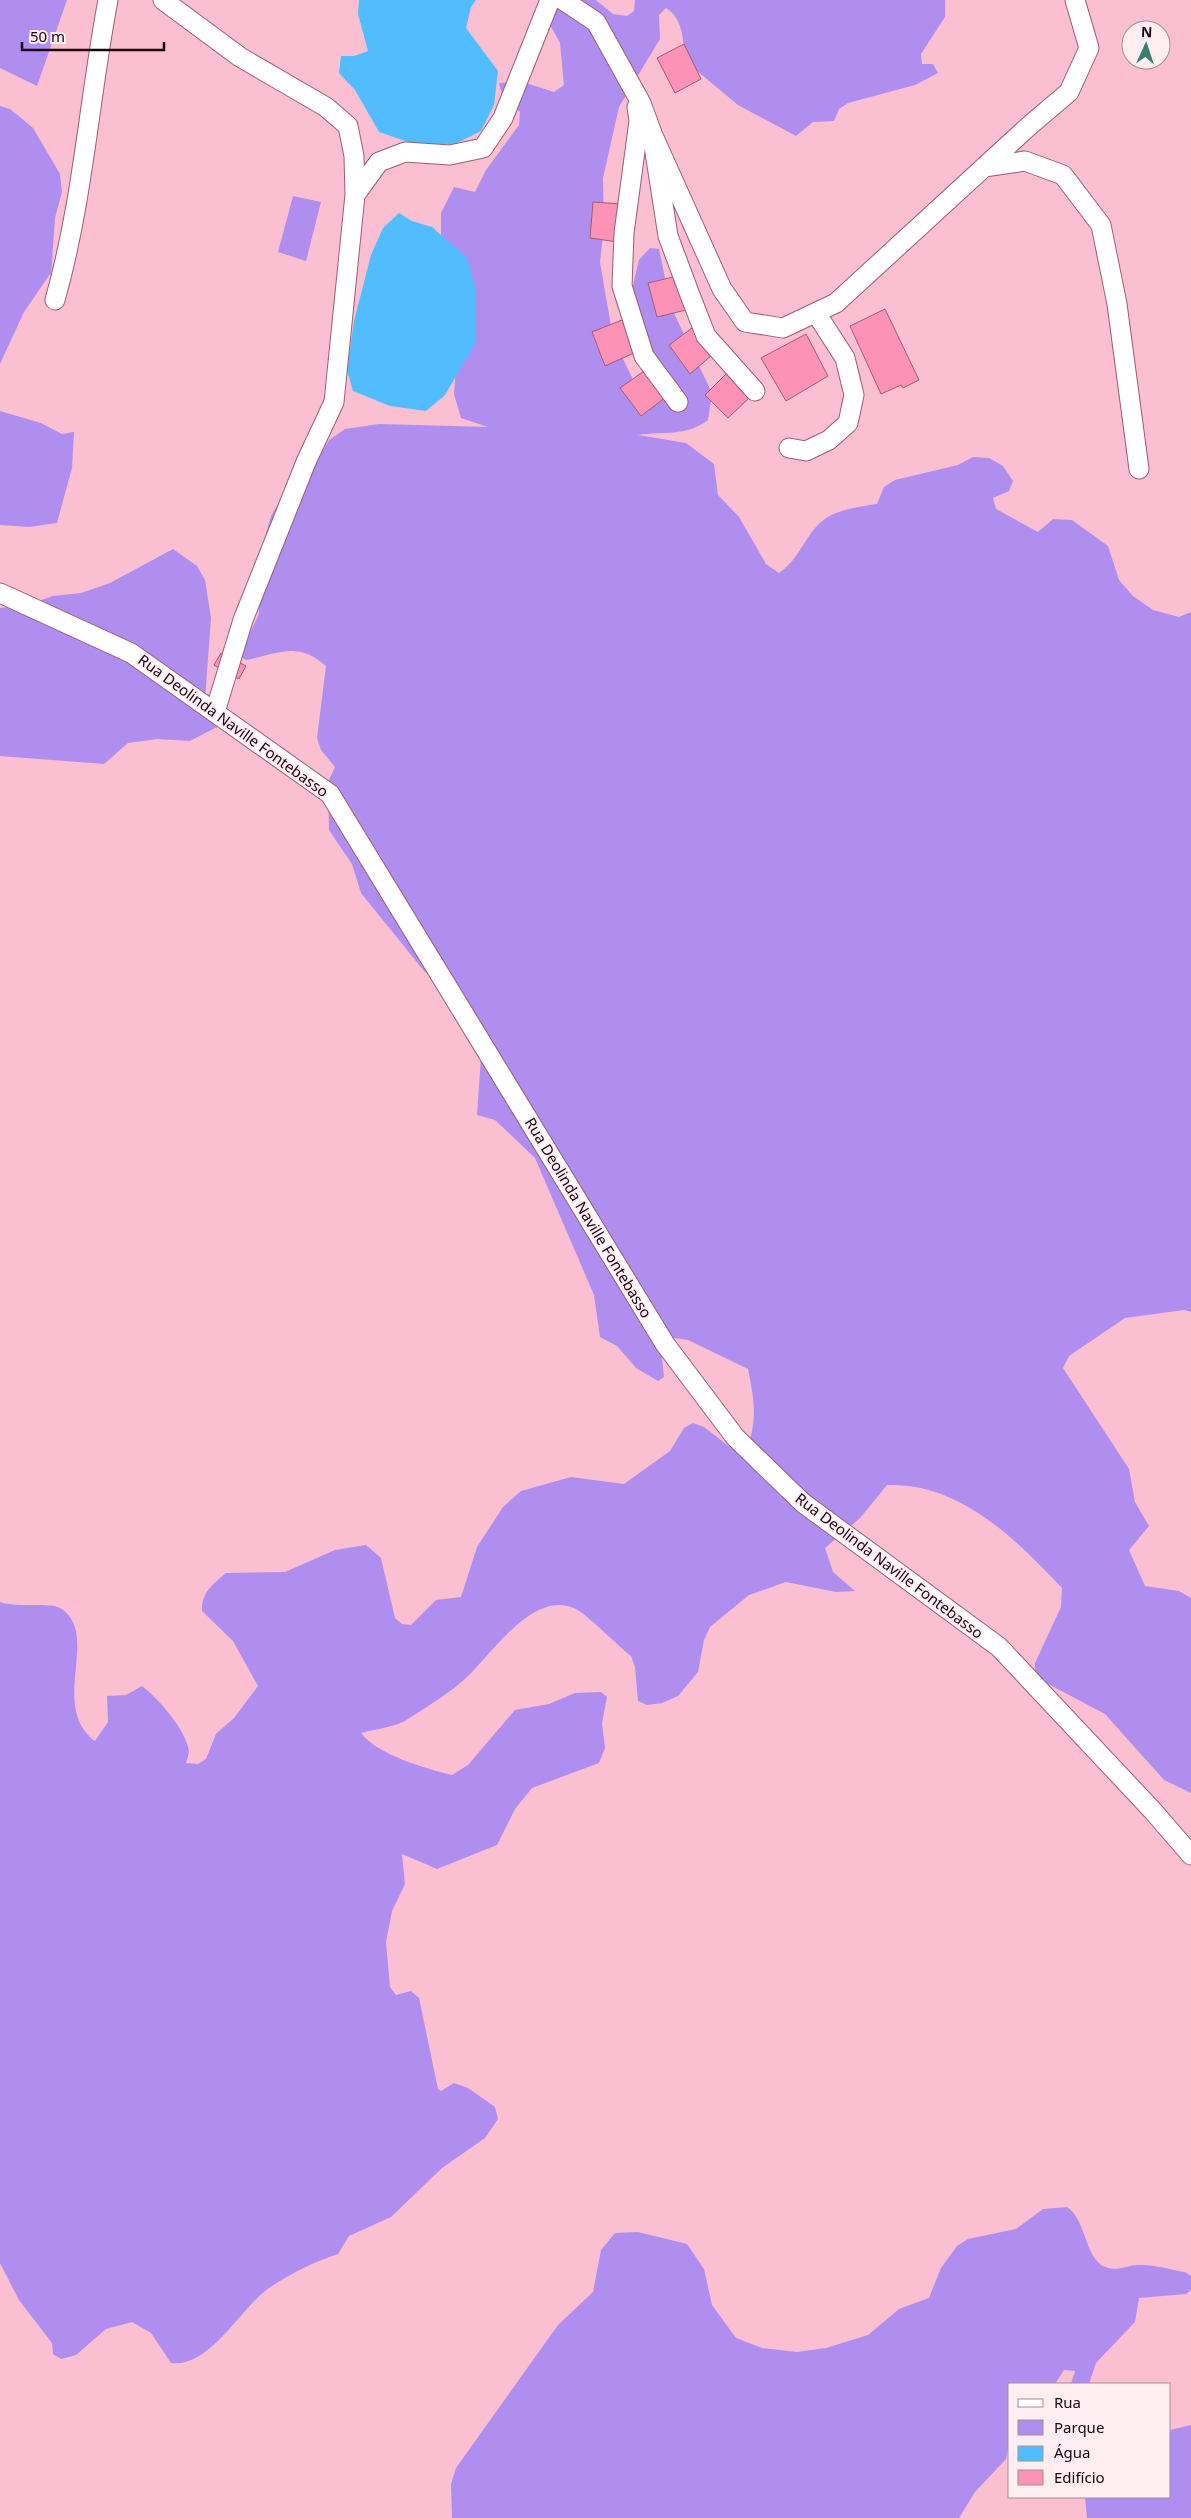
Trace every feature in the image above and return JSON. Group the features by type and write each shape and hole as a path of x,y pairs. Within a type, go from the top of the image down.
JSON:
{"street":[{"path":"163,0 240,57 326,107 348,126 354,156 355,194 334,402 306,462 243,620 215,712"},
{"path":"355,194 379,162 405,152 450,155 483,148 503,118 550,0"},
{"path":"563,0 596,22 635,93 722,289 745,322 783,328 836,303 1069,92 1089,48 1075,0"},
{"path":"55,300 69,250 81,185 109,1"},
{"path":"635,93 639,122 624,233 622,286 644,356 678,402"},
{"path":"650,129 668,236 706,336 755,391"},
{"path":"984,167 1025,161 1063,175 1101,224 1117,304 1139,469"},
{"path":"789,448 806,451 829,440 848,423 854,395 845,358 816,313"},
{"name":"Rua Deolinda Naville Fontebasso","path":"0,593 131,653 330,794 665,1344 735,1437 803,1503 999,1647 1153,1811 1191,1856"}],"green space":[{"path":"0,0 67,0 37,86 0,68"},
{"path":"567,0 596,0 613,14 627,16 634,11 635,0 945,0 945,17 921,54 922,64 933,64 938,73 915,85 848,103 839,109 834,121 813,122 796,136 738,105 685,61 682,32 676,18 666,8 659,15 660,39 619,107 603,178 604,227 600,262 613,338 633,380 649,388 631,293 639,260 650,248 659,249 671,307 712,393 708,420 700,425 683,431 638,435 686,443 714,464 718,495 739,517 766,564 779,573 795,557 811,533 822,521 844,510 877,504 884,487 895,480 958,465 973,457 989,458 1003,466 1013,481 1009,491 993,498 996,509 1038,532 1053,519 1072,520 1108,546 1119,580 1133,596 1153,610 1179,617 1191,612 1191,1312 1184,1310 1125,1318 1069,1356 1063,1368 1129,1469 1135,1502 1149,1526 1129,1550 1145,1586 1179,1591 1191,1598 1191,1793 1164,1780 1105,1714 1035,1677 1035,1663 1061,1607 1062,1588 1005,1533 962,1503 938,1493 913,1487 887,1485 860,1518 825,1548 833,1572 855,1591 836,1592 786,1582 749,1595 710,1627 704,1640 698,1672 678,1696 662,1703 647,1705 638,1701 635,1667 631,1656 589,1618 576,1609 561,1605 545,1607 530,1615 516,1626 467,1677 440,1698 405,1721 361,1733 378,1748 402,1760 452,1775 468,1765 515,1710 549,1704 575,1693 601,1692 607,1697 602,1723 605,1748 599,1763 532,1788 515,1809 497,1845 437,1869 402,1854 405,1884 392,1911 386,1942 390,1987 396,1995 411,1991 419,1998 438,2089 441,2091 454,2083 468,2088 495,2107 498,2119 485,2138 442,2168 391,2217 349,2236 338,2254 303,2268 269,2288 258,2297 212,2346 199,2356 185,2362 171,2363 151,2333 132,2322 106,2329 76,2355 61,2359 53,2354 52,2343 19,2300 0,2263 0,1602 15,1605 55,1606 72,1619 77,1634 74,1690 76,1709 82,1726 95,1741 108,1722 107,1696 126,1695 142,1686 163,1706 183,1734 189,1751 186,1763 198,1764 206,1759 216,1734 234,1718 258,1686 233,1641 202,1611 203,1599 206,1594 212,1585 226,1573 285,1572 335,1550 366,1545 381,1558 395,1618 402,1624 411,1625 436,1600 461,1597 477,1547 503,1507 521,1491 571,1477 624,1484 670,1451 684,1428 693,1423 704,1427 739,1454 744,1453 752,1432 754,1411 748,1369 688,1340 675,1338 661,1349 664,1377 658,1381 636,1368 617,1346 600,1337 594,1295 535,1158 495,1120 477,1115 482,1042 451,990 424,971 361,893 352,864 329,830 328,782 335,767 321,750 317,738 326,666 316,658 297,651 278,652 246,660 239,655 259,614 255,573 271,516 280,501 299,489 329,440 345,429 379,424 488,427 461,418 454,394 459,329 441,249 441,213 454,187 475,192 486,170 519,125 520,112 501,91 499,83 523,82 554,92 564,85 560,43 543,12"},
{"path":"0,106 10,109 33,128 60,174 62,192 55,218 51,276 50,274 24,312 0,364"},
{"path":"293,196 321,202 306,261 278,252"},
{"path":"0,411 41,423 62,434 74,432 72,468 57,523 29,527 0,525"},
{"path":"173,549 197,566 205,580 211,618 205,700 219,726 190,741 157,739 128,743 104,764 0,756 0,608 24,606 53,596 81,593 110,583"},
{"path":"1067,2207 1078,2220 1093,2256 1098,2263 1105,2267 1118,2269 1144,2265 1185,2272 1191,2276 1191,2290 1186,2294 1139,2298 1135,2322 1096,2363 1089,2383 1071,2383 1075,2371 1064,2370 1056,2383 1008,2383 1008,2448 1006,2459 975,2492 959,2518 452,2518 451,2484 456,2468 558,2325 593,2292 601,2250 615,2233 638,2232 687,2244 704,2269 712,2305 736,2338 762,2348 797,2352 826,2348 868,2335 899,2309 929,2298 941,2268 957,2246 968,2239 1016,2229 1043,2209"},
{"path":"1191,2425 1191,2518 1087,2518 1085,2498 1171,2498 1171,2430"}],"water":[{"path":"359,0 476,0 471,7 466,28 498,71 494,105 481,131 455,144 417,145 379,132 355,90 339,73 341,56 354,56 368,51 358,14"},
{"path":"399,213 412,221 432,227 467,258 475,288 475,344 445,395 426,411 390,406 353,391 347,370 354,321 371,255 383,228"}],"building":[{"path":"684,44 701,79 675,93 657,58"},
{"path":"593,202 622,204 618,242 590,238"},
{"path":"677,276 686,310 657,317 648,283"},
{"path":"885,309 919,380 903,388 901,385 881,394 850,326"},
{"path":"622,320 634,353 605,366 592,332"},
{"path":"692,328 712,355 690,374 669,345"},
{"path":"806,334 828,376 786,401 761,358"},
{"path":"647,369 666,397 641,416 620,388"},
{"path":"727,373 749,398 728,418 705,395"},
{"path":"221,653 246,666 239,679 214,665"}]}
